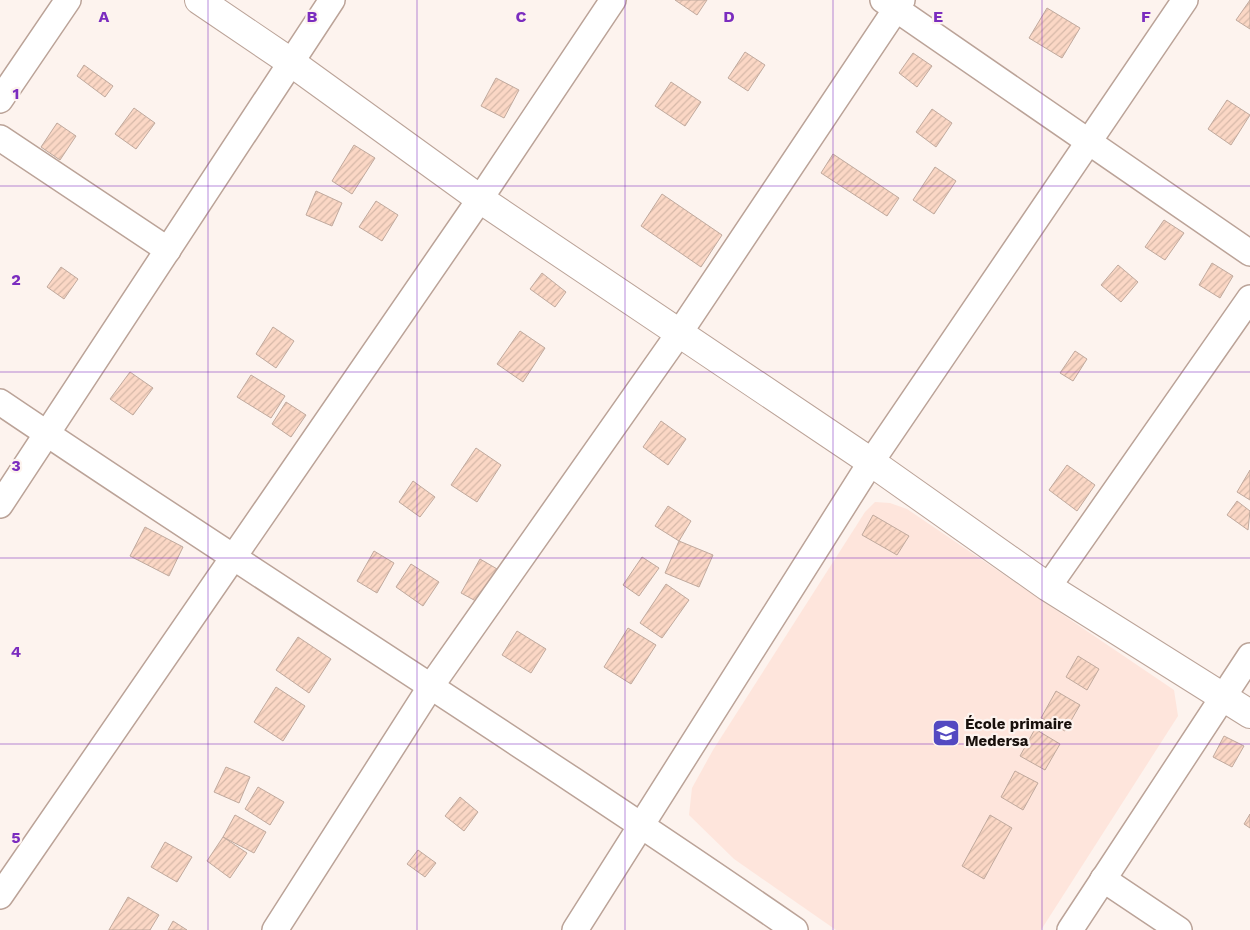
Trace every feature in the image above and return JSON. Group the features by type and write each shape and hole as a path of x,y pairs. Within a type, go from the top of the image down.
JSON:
{"main road":[{"path":"199,0 292,63 480,199 872,462 1048,587 1250,714"}],"street":[{"path":"0,100 68,0"},
{"path":"0,505 46,432 332,0"},
{"path":"0,896 480,199 613,0"},
{"path":"574,930 872,462 1185,0"},
{"path":"275,930 431,686 680,332 894,3 1089,142 1250,253"},
{"path":"0,138 168,250"},
{"path":"1048,587 1250,298"},
{"path":"0,402 234,558 642,824 795,930"},
{"path":"1070,930 1250,656"},
{"path":"1103,879 1180,930"}],"shaded area":[{"name":"École primaire Medersa","path":"875,502 890,503 907,509 1174,690 1178,716 1041,930 836,930 734,859 689,815 692,788 713,750 865,512"}],"building":[{"path":"675,0 707,0 697,15"},
{"path":"1250,0 1250,29 1236,20"},
{"path":"1047,8 1080,28 1062,58 1029,38"},
{"path":"745,52 765,65 748,91 728,78"},
{"path":"913,53 932,66 917,87 899,73"},
{"path":"84,65 113,86 105,97 77,76"},
{"path":"496,78 519,90 504,118 481,106"},
{"path":"671,82 701,102 685,126 655,106"},
{"path":"1227,100 1250,115 1231,145 1208,129"},
{"path":"134,108 155,123 136,149 115,134"},
{"path":"932,109 952,123 936,147 916,132"},
{"path":"57,123 76,136 60,160 41,147"},
{"path":"354,145 375,158 352,194 332,181"},
{"path":"833,154 899,198 887,216 821,173"},
{"path":"935,167 956,181 934,214 913,200"},
{"path":"316,191 342,203 332,226 306,215"},
{"path":"662,194 722,235 701,267 641,226"},
{"path":"376,201 398,215 382,241 359,227"},
{"path":"1164,220 1184,233 1165,260 1145,247"},
{"path":"1212,263 1233,276 1220,298 1199,285"},
{"path":"1118,265 1138,282 1121,302 1101,285"},
{"path":"61,267 78,279 64,299 47,287"},
{"path":"542,273 566,292 555,307 530,289"},
{"path":"273,327 294,341 276,368 256,354"},
{"path":"520,331 545,348 523,382 497,364"},
{"path":"1075,351 1087,359 1073,381 1060,373"},
{"path":"130,372 153,388 133,415 110,399"},
{"path":"251,375 285,396 271,418 237,397"},
{"path":"286,402 306,415 291,437 272,424"},
{"path":"661,421 686,439 668,465 643,447"},
{"path":"476,448 501,465 477,502 451,485"},
{"path":"1067,465 1095,485 1077,511 1049,490"},
{"path":"1250,470 1250,500 1237,492"},
{"path":"413,481 435,497 420,517 399,502"},
{"path":"1237,501 1250,511 1248,530 1227,515"},
{"path":"668,506 691,521 679,541 655,526"},
{"path":"873,515 909,536 897,555 862,535"},
{"path":"145,527 183,547 169,576 130,556"},
{"path":"679,541 713,555 699,587 665,573"},
{"path":"374,551 394,563 377,593 357,581"},
{"path":"642,557 659,568 639,596 623,585"},
{"path":"480,559 504,573 485,606 461,593"},
{"path":"411,564 439,582 423,606 396,587"},
{"path":"666,584 689,600 662,638 640,623"},
{"path":"628,628 656,645 631,684 604,667"},
{"path":"517,631 546,649 531,673 502,655"},
{"path":"298,637 331,659 309,693 276,670"},
{"path":"1078,656 1099,669 1087,690 1066,677"},
{"path":"276,687 305,706 283,741 254,722"},
{"path":"1056,691 1080,705 1065,731 1041,718"},
{"path":"1035,729 1060,744 1045,770 1020,756"},
{"path":"1224,736 1244,746 1232,767 1213,757"},
{"path":"226,767 250,777 239,803 214,792"},
{"path":"1015,771 1038,783 1023,810 1001,797"},
{"path":"258,787 284,802 270,825 245,809"},
{"path":"460,797 478,812 464,831 445,816"},
{"path":"1250,814 1250,828 1244,824"},
{"path":"235,815 266,832 254,853 223,837"},
{"path":"990,815 1012,828 984,879 962,866"},
{"path":"223,837 247,853 230,878 207,861"},
{"path":"165,842 192,857 177,882 151,867"},
{"path":"418,850 436,863 425,877 407,864"},
{"path":"128,897 159,915 150,930 109,930"},
{"path":"173,921 187,930 168,930"}],"place":[{"name":"École primaire Medersa","path":"946,733"}]}
